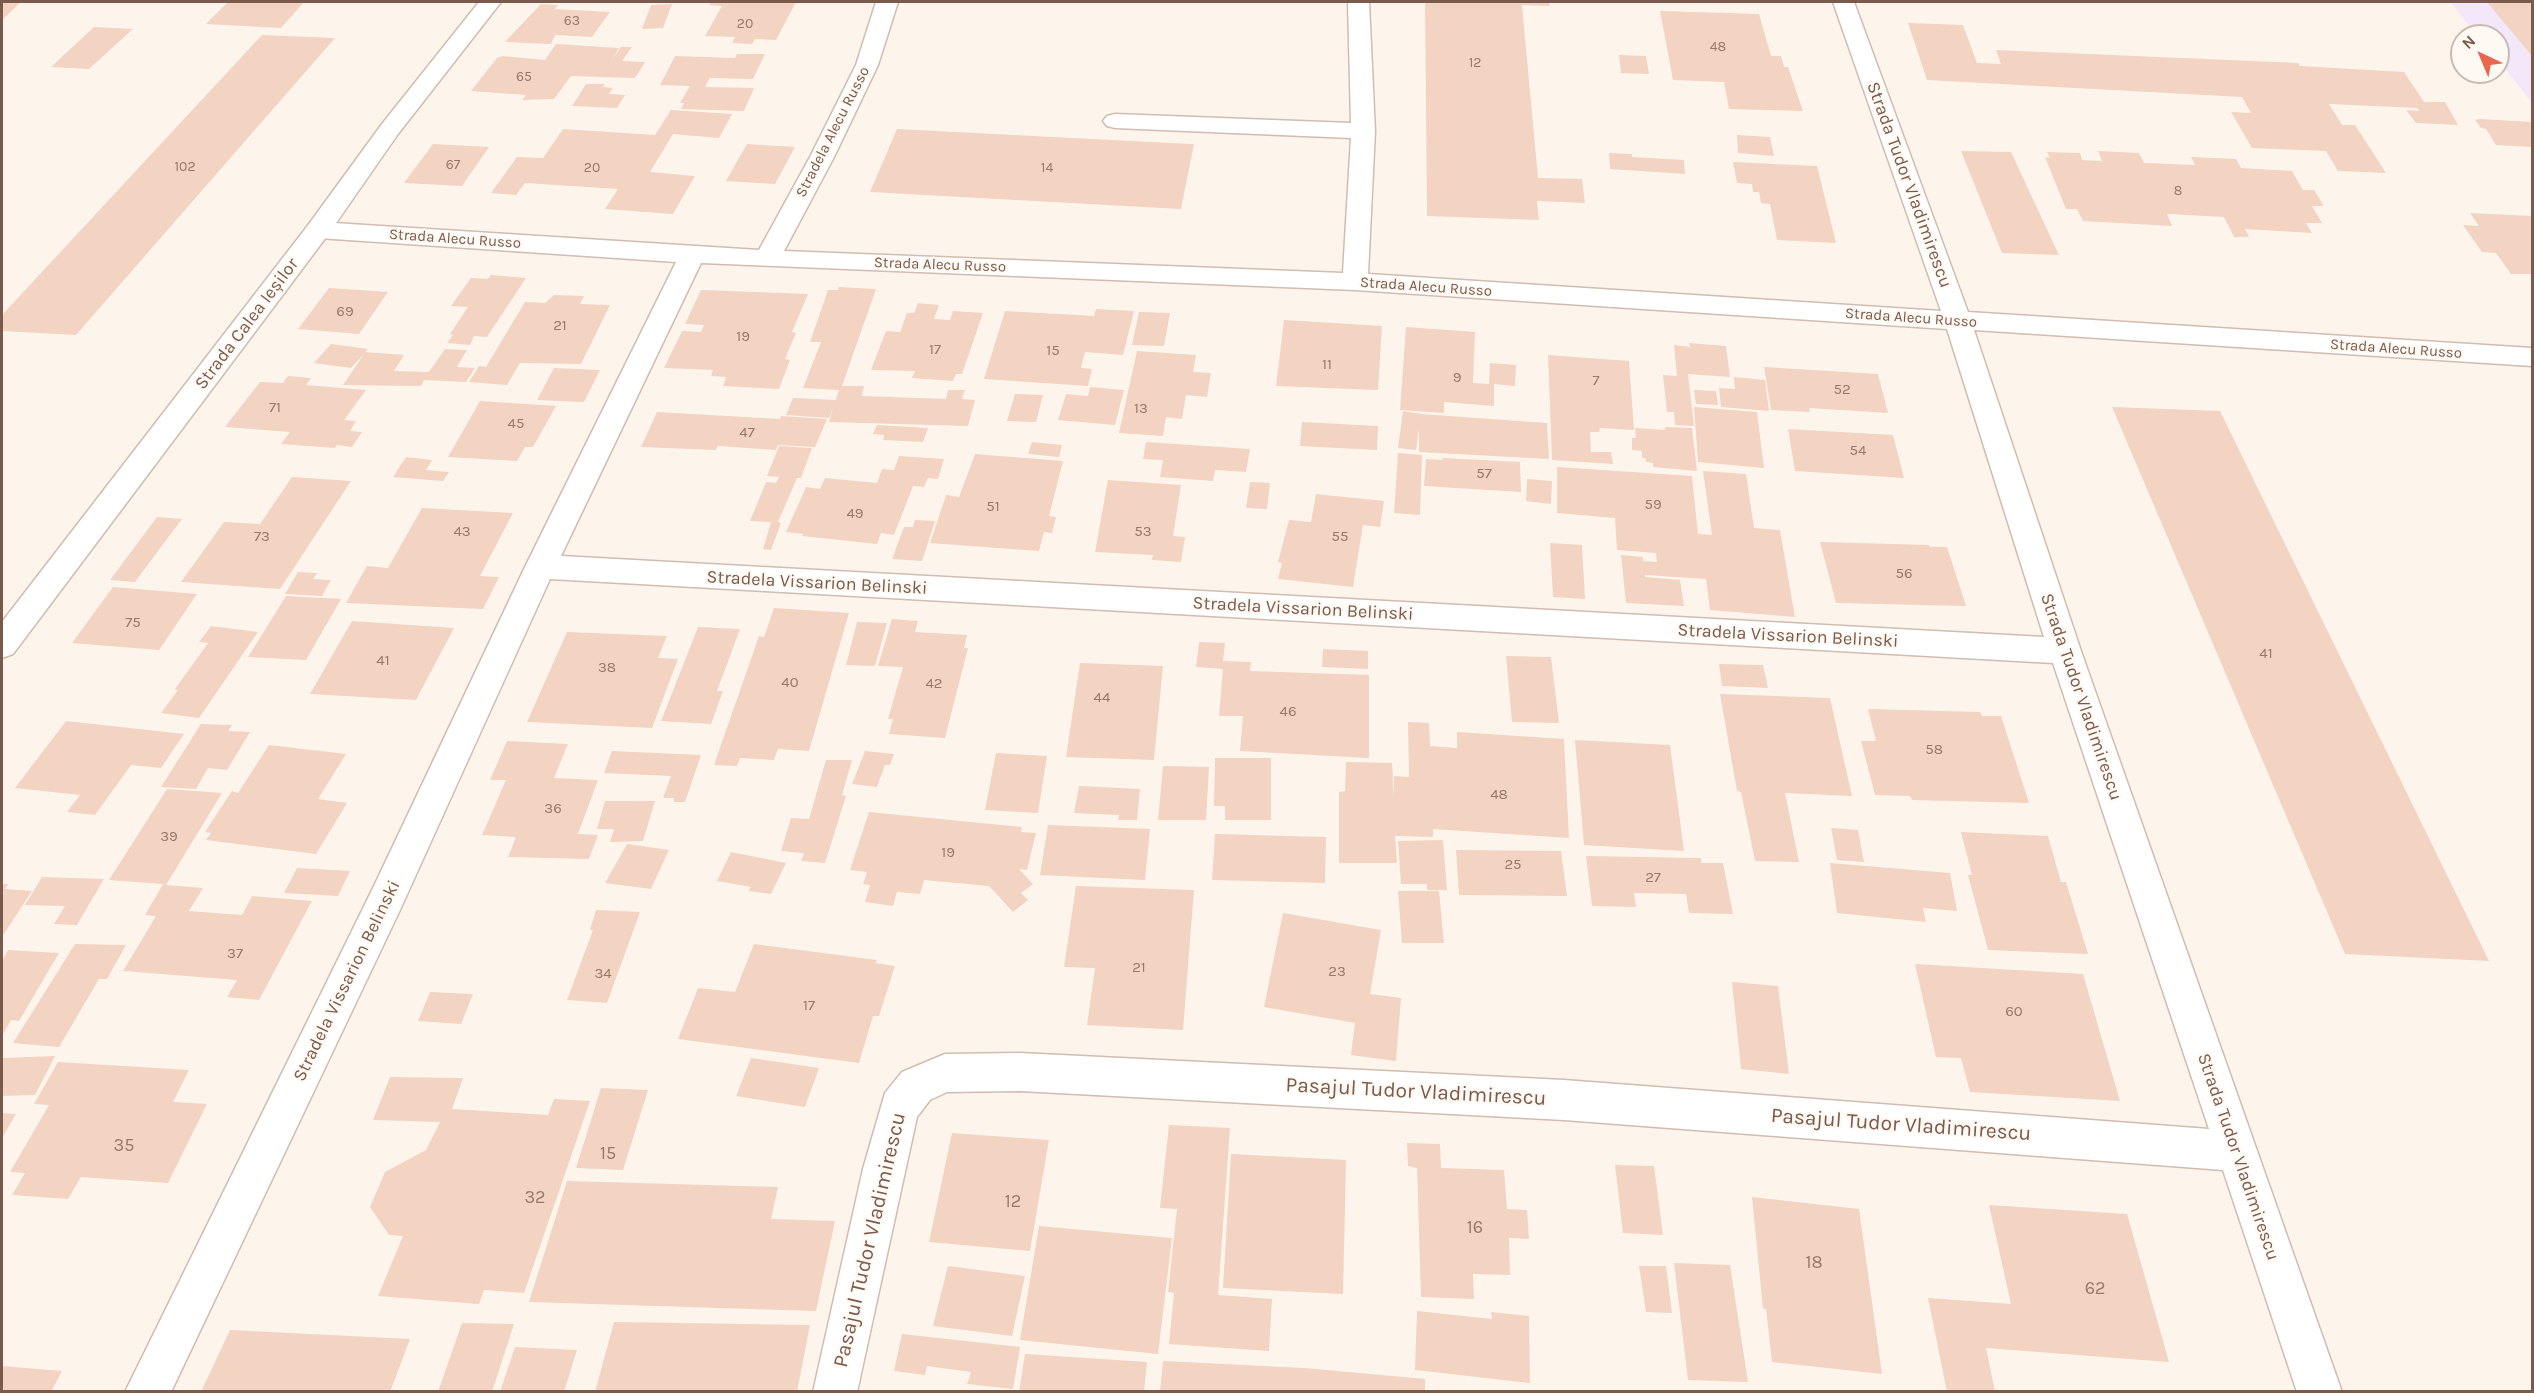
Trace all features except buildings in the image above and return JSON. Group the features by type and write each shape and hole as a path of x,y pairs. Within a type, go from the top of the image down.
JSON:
{"street":[{"name":"Strada Calea Ieșilor","path":"2,645 318,230 390,129 490,2"},
{"name":"Stradela Alecu Russo","path":"767,258 822,157 867,65 887,2"},
{"path":"1355,282 1363,131 1359,2"},
{"name":"Strada Tudor Vladimirescu","path":"1844,2 1958,321 2065,651 2320,1392"},
{"path":"1115,121 1363,131"},
{"name":"Strada Alecu Russo","path":"318,230 692,255 1355,282 2532,357"},
{"name":"Stradela Vissarion Belinski","path":"147,1392 387,898 540,567 692,255"},
{"name":"Stradela Vissarion Belinski","path":"540,567 2065,651"},
{"name":"Pasajul Tudor Vladimirescu","path":"835,1392 883,1169 899,1107 916,1086 945,1073 1020,1072 1564,1100 2236,1151"}],"shaded area":[{"path":"2450,2 2532,2 2532,103 2510,75 2510,24 2468,24"}]}
